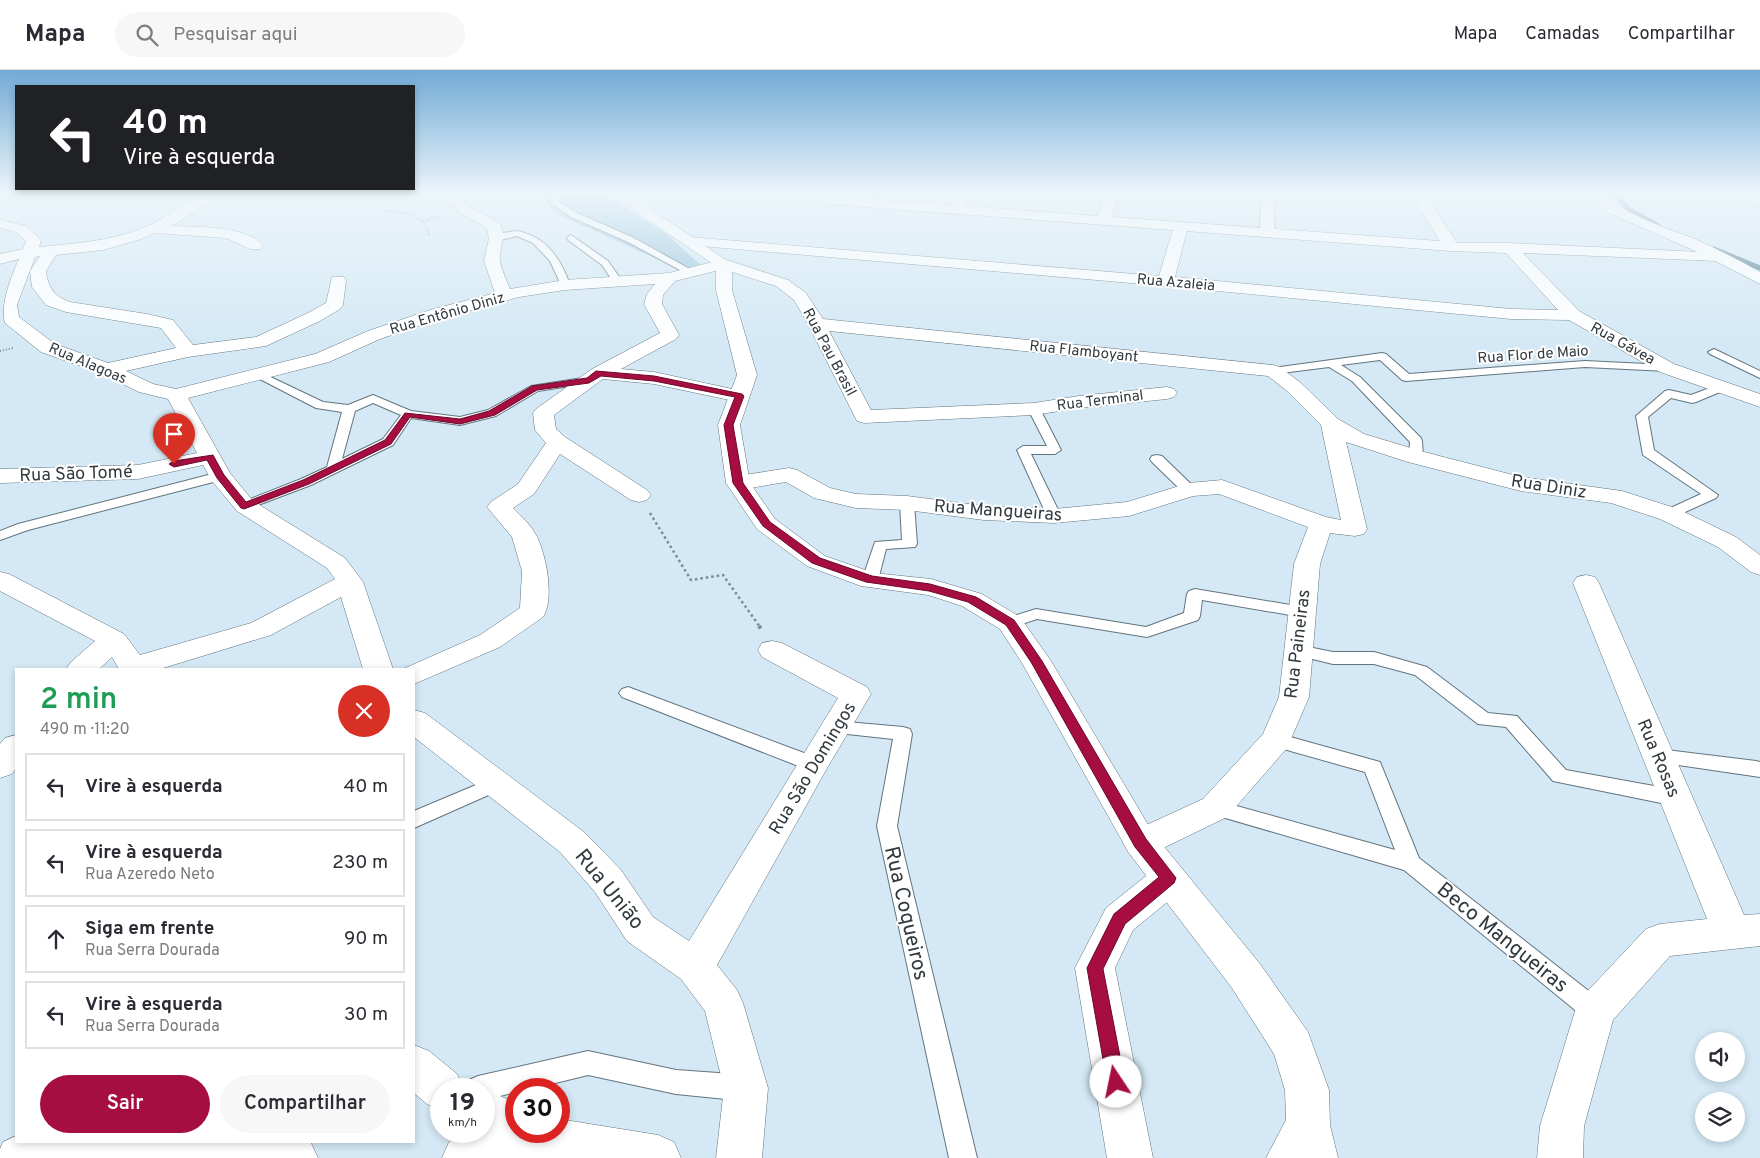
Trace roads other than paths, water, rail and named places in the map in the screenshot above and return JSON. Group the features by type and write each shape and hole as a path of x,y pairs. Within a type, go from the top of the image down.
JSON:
{"street":[{"path":"29,252 33,243"},
{"path":"0,259 29,252 111,243"},
{"path":"249,243 255,246"},
{"path":"495,243 492,262 504,296"},
{"name":"Rua Pau Brasil","path":"692,243 724,264 782,283 800,297 817,324 864,416 1034,409"},
{"name":"Rua Azaleia","path":"710,243 1166,281 1510,314 1573,314"},
{"path":"1166,281 1177,243"},
{"path":"1409,243 1718,256"},
{"path":"1688,243 1718,256 1760,279"},
{"path":"1712,243 1760,263"},
{"name":"Rua Gávea","path":"1510,248 1573,314 1667,368 1760,401"},
{"path":"51,251 38,271 40,287 52,301 66,308 147,319 167,324 188,351"},
{"name":"Rua Alagoas","path":"29,252 8,306 11,319 48,348 107,369 146,388 176,395"},
{"path":"724,264 724,290 747,375 729,425 738,483 766,524 816,561 870,580 930,587 972,600 1010,623 1036,661 1141,843 1246,976 1293,1046 1307,1090 1304,1147"},
{"name":"Rua Entônio Diniz","path":"176,395 322,358 374,335 436,314 504,296 565,285 669,278 724,264"},
{"path":"639,495 558,442 546,430 543,413 594,377 670,335 653,304 654,294 669,278"},
{"path":"107,369 188,351 260,342 314,317 334,305 338,280"},
{"name":"Rua Flamboyant","path":"817,324 1273,370"},
{"path":"1273,370 1294,387 1331,423"},
{"path":"594,377 654,378 740,396"},
{"name":"Rua Terminal","path":"1034,409 1079,402 1167,393"},
{"path":"176,395 215,466 244,506 336,564 350,582 378,668"},
{"name":"Rua Diniz","path":"1331,423 1356,439 1416,457 1521,484 1614,496 1669,514 1727,542 1760,567"},
{"name":"Rua Mangueiras","path":"738,483 789,475 822,493 856,501 907,503 984,513 1054,516 1129,509 1189,490 1222,487 1320,524 1355,529 1331,423"},
{"path":"415,674 490,641 533,611 535,571 524,535 499,507 526,489 558,442"},
{"name":"Rua São Tomé","path":"0,476 138,472 215,466"},
{"name":"Rua Paineiras","path":"1141,843 1216,808 1276,740 1294,697 1307,564 1320,524"},
{"path":"0,580 114,640 134,668 261,629 350,582"},
{"name":"Rua Rosas","path":"1586,583 1676,798 1746,931"},
{"path":"82,668 114,640"},
{"name":"Rua São Domingos","path":"695,967 856,694 772,650"},
{"name":"Rua União","path":"415,722 572,842 608,881 640,930 695,967 723,1003 746,1088 739,1158"},
{"path":"0,766 15,747"},
{"path":"1130,1158 1095,968 1119,919 1169,878"},
{"path":"1560,1158 1562,1126 1595,1010 1660,941 1746,931"},
{"path":"415,1066 430,1079"},
{"path":"570,1140 658,1158"},
{"path":"465,1158 505,1142"},
{"path":"19,1158 237,1144 295,1158"}],"lane":[{"path":"539,243 561,270 565,285"},
{"path":"577,243 605,263 617,281"},
{"path":"636,243 692,273"},
{"path":"1714,352 1760,375"},
{"name":"Rua Flor de Maio","path":"1273,370 1382,356 1406,378 1585,364 1667,368"},
{"path":"1329,362 1356,379 1416,441 1416,457"},
{"path":"260,375 320,405 349,409 373,399 408,414 460,421 492,413 535,388 594,377"},
{"path":"1669,514 1711,494 1648,452 1642,416 1669,394 1692,399 1723,387"},
{"path":"334,469 349,409"},
{"path":"1034,409 1055,450 1023,450 1054,516"},
{"path":"244,506 306,482 388,442 408,414"},
{"path":"1157,459 1189,490"},
{"path":"0,536 215,466"},
{"path":"870,580 880,545 910,544 907,503"},
{"path":"1010,623 1036,614 1147,632 1192,616 1195,594 1302,612"},
{"path":"1298,650 1332,658 1374,658 1421,671 1484,719 1511,721 1560,776 1676,798"},
{"path":"628,693 813,764"},
{"name":"Rua Coqueiros","path":"836,727 903,734 887,826 963,1158"},
{"name":"Beco Mangueiras","path":"1276,740 1373,767 1411,863"},
{"path":"1658,756 1760,770"},
{"path":"415,820 494,784"},
{"name":"Beco Mangueiras","path":"1216,808 1411,863 1595,1010"},
{"path":"495,1085 588,1063 676,1082 746,1088"}],"waterway":[{"path":"1714,249 1760,268"}]}
